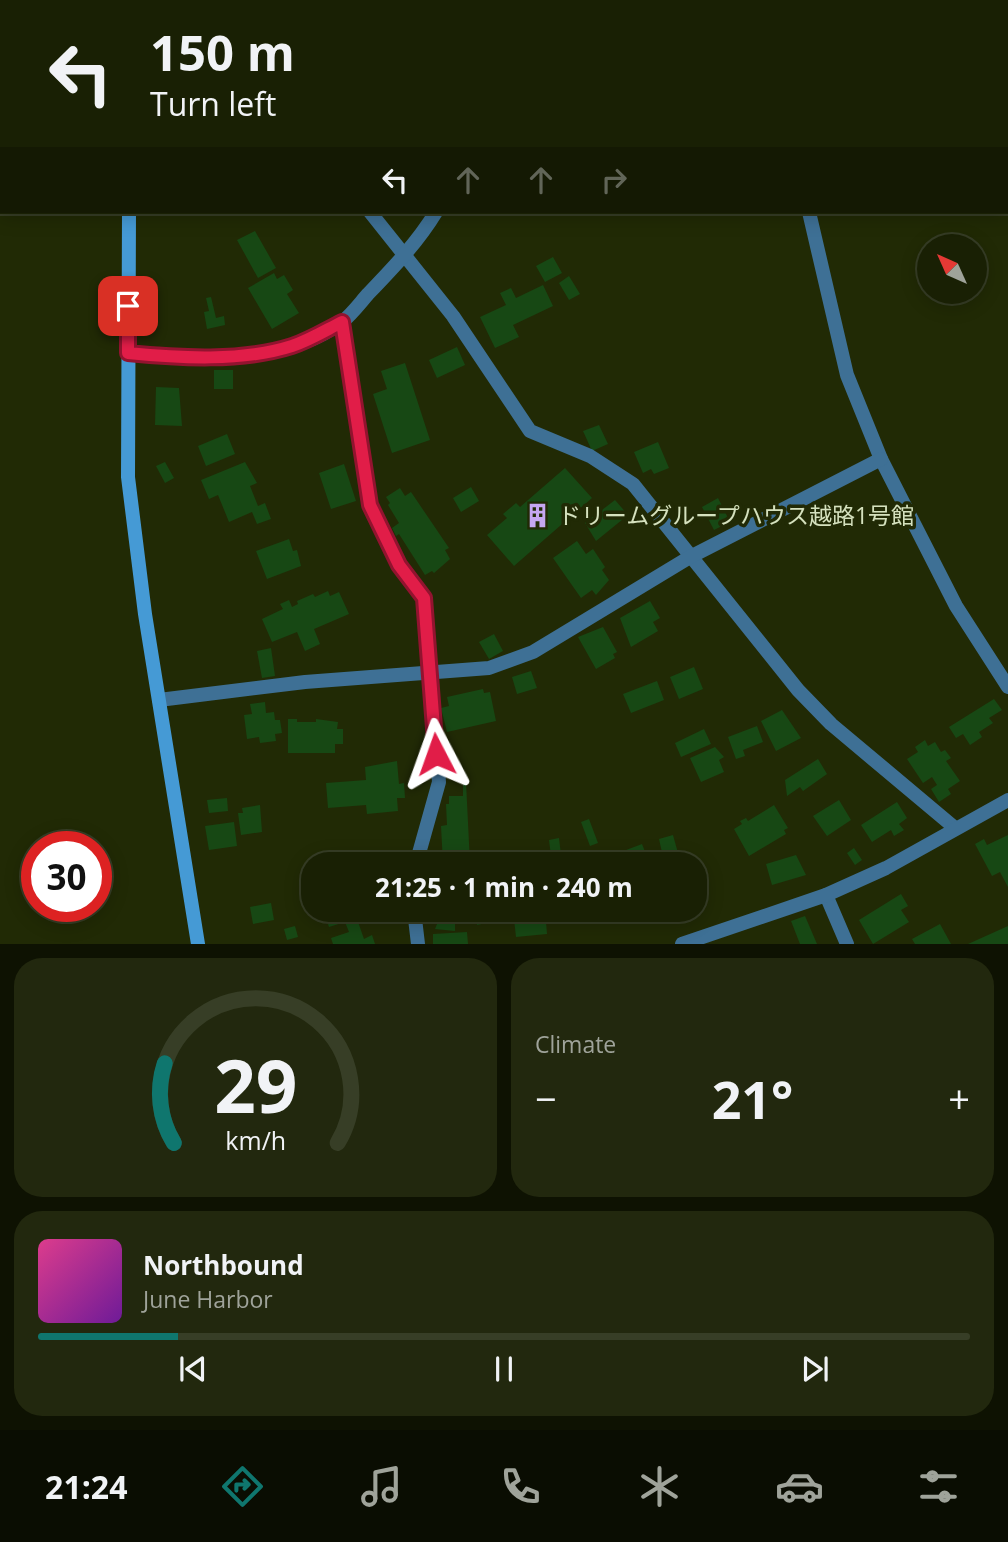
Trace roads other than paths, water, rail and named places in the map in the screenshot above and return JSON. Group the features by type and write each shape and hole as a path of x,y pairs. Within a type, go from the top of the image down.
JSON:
{"street":[{"path":"129,214 128,477 159,699 198,943"},
{"path":"372,214 453,316 530,431 590,456 633,484 798,690 831,724 955,828"},
{"path":"128,353 157,356 259,352 291,346 342,322 404,256 435,214"},
{"path":"809,214 847,374 881,459 956,606 1008,687"},
{"path":"342,322 370,505 399,565 424,598 439,782 419,852"},
{"path":"159,699 489,668 533,652 690,557 881,459"},
{"path":"682,943 826,895 886,868 1008,800"},
{"path":"826,895 847,943"},
{"path":"415,922 418,943"}],"place":[{"name":"ドリームグループハウス越路1号館","path":"538,516"}]}
